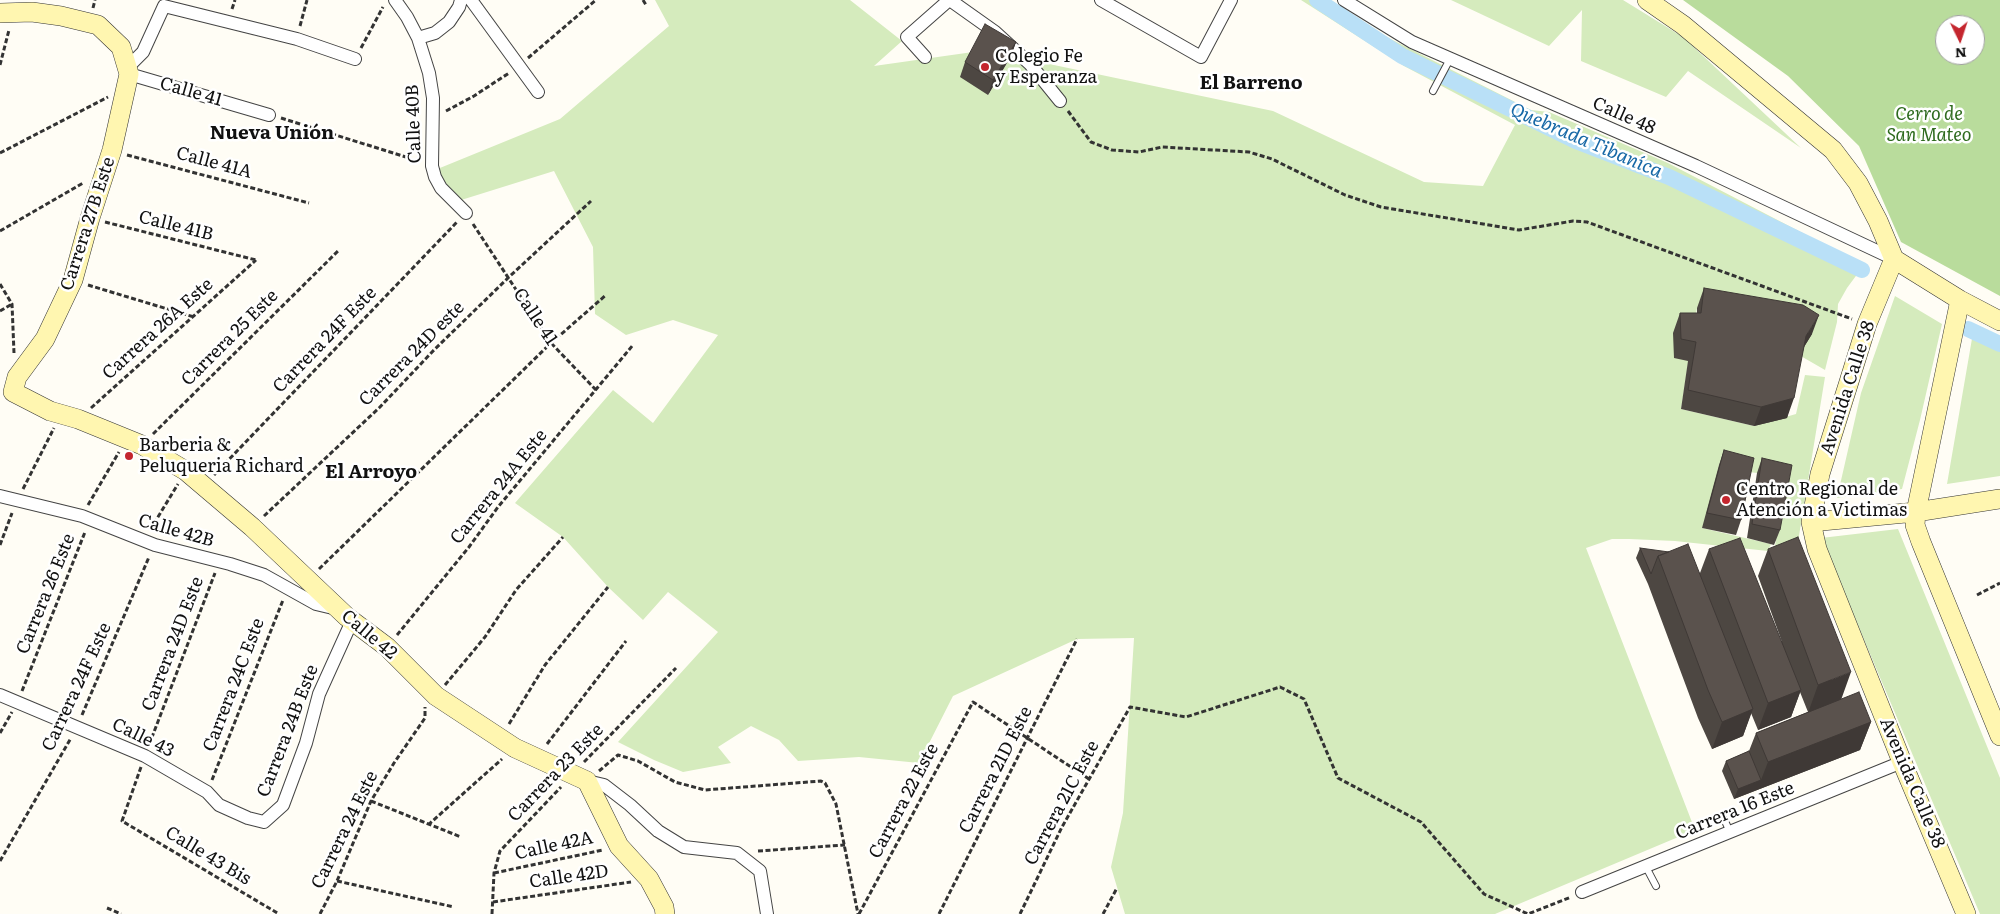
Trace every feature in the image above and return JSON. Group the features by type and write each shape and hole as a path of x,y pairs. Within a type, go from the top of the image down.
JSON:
{"street":[{"name":"Calle 40B","path":"395,0 418,38 429,73 434,116 432,166 434,176 441,188 466,212"},
{"path":"418,38 435,33 449,22 459,7 461,0"},
{"path":"926,57 907,37 950,0 995,32 1030,64 1060,101"},
{"path":"1101,0 1201,57 1231,0"},
{"name":"Calle 48","path":"1344,0 1412,42 1696,166 1894,259"},
{"path":"1646,0 1683,25 1833,150 1858,182 1878,221 1894,259 1960,300 2000,321"},
{"path":"476,2 538,92"},
{"path":"127,77 143,52 164,6 297,39 355,59"},
{"path":"7,13 32,12 61,16 98,25 121,47 127,77"},
{"name":"Calle 41","path":"127,77 269,114"},
{"name":"Carrera 27B Este","path":"13,392 17,377 45,339 73,280 90,218 112,150 127,77"},
{"name":"Avenida Calle 38","path":"1894,259 1867,324 1820,474 1811,522 1817,549 1902,762 1966,914"},
{"path":"1960,300 1916,512 1916,525 1920,542 2000,736"},
{"name":"Calle 42","path":"13,392 69,417 134,442 186,471 252,527 346,615 387,647 436,696 508,742 536,759 580,777 604,784 658,831 684,847 737,853"},
{"name":"Calle 42B","path":"0,496 86,518 149,543 264,575 316,604 346,615"},
{"path":"1811,522 1916,512 2000,499"},
{"name":"Carrera 24B Este","path":"264,822 283,805 306,743 319,694 346,615"},
{"name":"Calle 43","path":"0,695 145,756 207,792 219,805 248,818 264,822"},
{"name":"Carrera 16 Este","path":"1582,892 1902,762"},
{"path":"580,777 619,846 648,879 664,907 665,914"},
{"path":"737,853 760,871 767,914"}],"lane":[{"path":"1433,91 1450,59"},
{"path":"1724,819 1730,832"},
{"path":"1646,867 1656,886"}],"path":[{"path":"297,39 307,0"},
{"path":"355,59 387,0"},
{"path":"434,116 474,96 519,66 596,0"},
{"path":"643,0 646,4"},
{"path":"0,65 7,13"},
{"path":"0,153 127,77"},
{"path":"1060,101 1091,142 1112,150 1139,152 1162,147 1249,152 1272,159 1345,195 1381,207 1519,230 1573,221 1587,222 1867,324"},
{"path":"269,114 406,157"},
{"name":"Calle 41A","path":"112,150 309,203"},
{"path":"0,231 105,171"},
{"name":"Carrera 24D este","path":"252,527 380,407 434,350 592,201"},
{"name":"Calle 41","path":"466,212 551,343 596,390"},
{"name":"Carrera 24F Este","path":"203,486 466,212"},
{"name":"Calle 41B","path":"90,218 256,260"},
{"name":"Carrera 25 Este","path":"134,442 338,251"},
{"name":"Carrera 26A Este","path":"69,417 194,317 256,260"},
{"path":"73,280 194,317"},
{"path":"0,284 12,304 14,354"},
{"path":"308,580 551,343 606,295"},
{"path":"0,311 12,304"},
{"name":"Carrera 24A Este","path":"387,647 469,547 498,507 633,345"},
{"path":"0,545 18,500 69,417"},
{"name":"Carrera 26 Este","path":"0,732 18,701 86,518 134,442"},
{"name":"Carrera 24F Este","path":"0,861 77,727 149,543 186,471"},
{"path":"436,696 485,637 516,590 563,537"},
{"name":"Carrera 24D Este","path":"122,821 220,562"},
{"path":"1977,595 2000,583"},
{"path":"428,825 508,742 545,665 608,587"},
{"name":"Carrera 24C Este","path":"207,792 287,588"},
{"name":"Carrera 21D Este","path":"939,914 1077,639"},
{"path":"536,759 626,640"},
{"name":"Carrera 23 Este","path":"492,914 494,872 500,851 580,777 676,668"},
{"name":"Carrera 24 Este","path":"320,914 337,881 372,801 394,763 425,718 425,708 417,678"},
{"name":"Carrera 21C Este","path":"1020,914 1062,827 1130,707 1186,717 1280,687 1304,699 1338,778 1421,822 1484,894 1528,914 1582,892"},
{"name":"Carrera 22 Este","path":"858,914 973,702 1028,737"},
{"path":"1028,737 1090,779"},
{"path":"580,777 618,755 638,761 675,782 705,790 821,780 825,783 836,804 858,914"},
{"path":"372,801 461,837"},
{"name":"Calle 43 Bis","path":"122,821 279,914"},
{"path":"737,853 845,845"},
{"name":"Calle 42A","path":"494,872 619,846"},
{"name":"Calle 42D","path":"492,902 648,879"},
{"path":"337,881 454,907"},
{"path":"1103,914 1117,888"},
{"path":"107,908 122,914"}],"green space":[{"path":"655,0 850,0 902,41 874,66 973,52 988,95 1011,56 1273,111 1424,182 1483,186 1515,125 1404,66 1301,0 1325,0 1363,25 1531,110 1549,112 1668,163 1864,265 1838,304 1837,322 1825,370 1799,355 1697,308 1681,409 1754,426 1796,414 1805,375 1825,377 1796,554 1774,552 1786,480 1749,472 1702,528 1771,544 1768,551 1675,541 1629,539 1612,539 1586,548 1695,830 1495,914 1125,914 1111,867 1123,813 1134,638 1077,639 953,696 919,763 859,757 798,761 779,740 751,726 718,747 731,763 683,772 618,742 718,632 668,592 643,620 608,587 563,537 515,503 613,390 653,423 718,335 673,320 626,335 595,314 593,247 554,171 458,201 435,170 560,119 669,26"},
{"path":"1451,0 1623,0 1683,37 1801,148 1688,71 1666,97 1581,61 1582,10 1549,46"},
{"name":"Cerro de San Mateo","path":"1683,0 2000,0 2000,296 1901,242 1859,146 1788,76"},
{"path":"1895,296 1942,324 1902,489 1837,498 1861,393"},
{"path":"1974,327 2000,340 2000,476 1947,484"},
{"path":"1898,529 2000,778 2000,914 1980,914 1821,538"}],"building":[{"path":"985,24 1016,42 993,80 965,62"},
{"path":"1704,288 1803,305 1819,315 1806,336 1794,398 1761,407 1688,390 1696,342 1681,339 1680,313 1701,313"},
{"name":"Centro Regional de Atención a Victimas","path":"1724,450 1754,458 1741,520 1707,513"},
{"name":"Centro Regional de Atención a Victimas","path":"1762,458 1792,465 1780,530 1752,524"},
{"path":"1798,537 1851,672 1818,685 1768,549"},
{"path":"1740,538 1801,690 1768,703 1709,549"},
{"path":"1688,544 1753,709 1722,722 1708,690 1658,556"},
{"path":"1640,548 1669,552 1658,556 1651,574"},
{"path":"1859,692 1871,722 1768,762 1756,733"},
{"path":"1749,751 1761,780 1738,789 1726,761"}],"waterway":[{"name":"Quebrada Tibaníca","path":"1317,0 1402,56 1576,141 1669,177 1862,270"},
{"name":"Quebrada Tibaníca","path":"1968,329 2000,344"}],"place":[{"name":"Colegio Fe y Esperanza","path":"985,67"},
{"name":"Barberia & Peluqueria Richard","path":"129,456"},
{"name":"Centro Regional de Atención a Victimas","path":"1726,500"}],"district":[{"name":"El Barreno","path":"1251,83"},
{"name":"Nueva Unión","path":"272,133"},
{"name":"El Arroyo","path":"371,472"}]}
